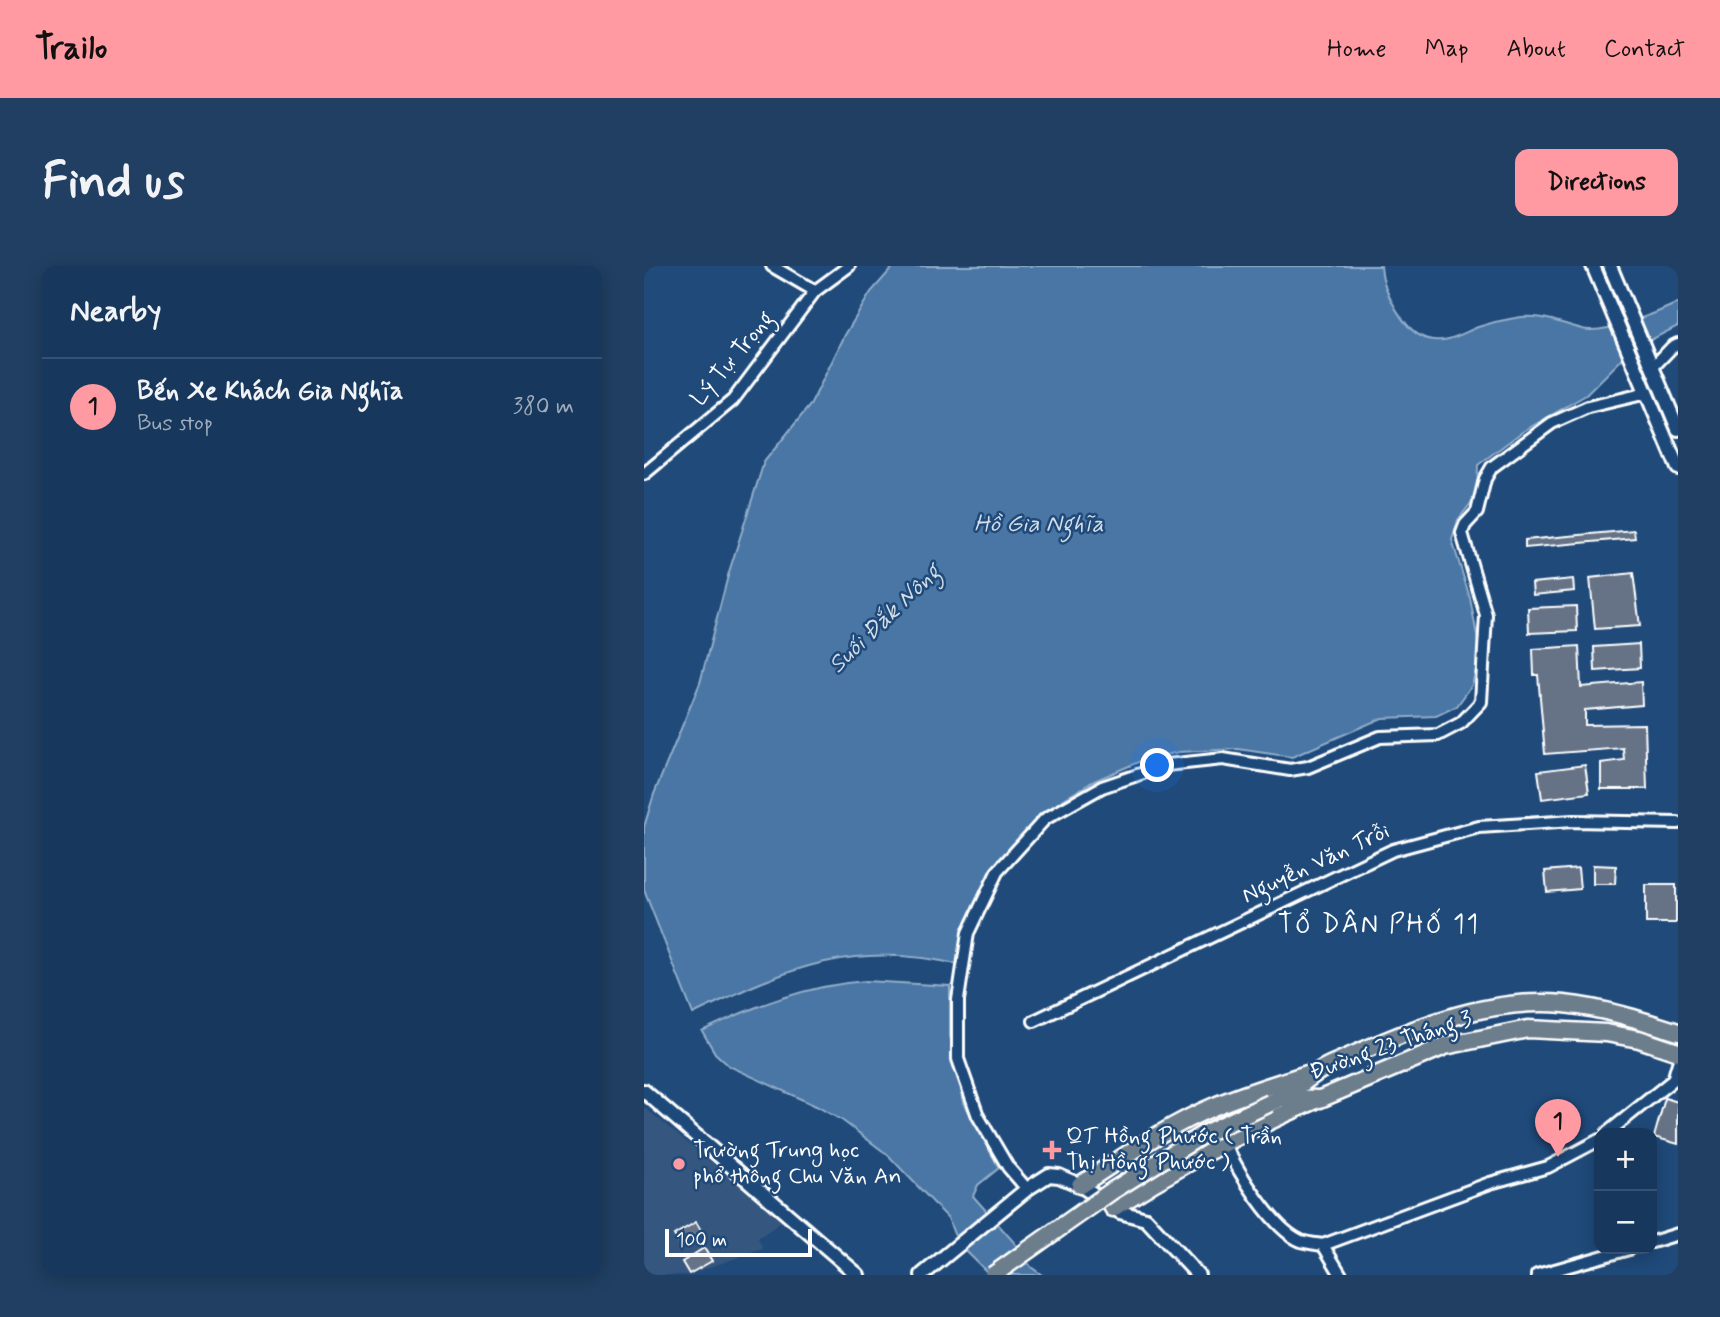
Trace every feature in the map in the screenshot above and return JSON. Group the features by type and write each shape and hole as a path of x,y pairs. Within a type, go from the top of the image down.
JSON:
{"main road":[{"name":"Đường 23 Tháng 3","path":"1276,1100 1316,1072 1385,1041 1440,1021 1497,1008 1532,1004 1569,1005 1620,1015 1678,1032"},
{"name":"Đường 23 Tháng 3","path":"1276,1100 1320,1099 1446,1046 1528,1029 1606,1032 1678,1052"},
{"path":"1080,1185 1195,1115 1243,1095 1316,1072"},
{"path":"1113,1208 1189,1160 1320,1099"},
{"path":"993,1275 1112,1191 1202,1135 1276,1100"}],"street":[{"path":"772,266 815,291"},
{"name":"Lý Tự Trọng","path":"644,474 733,400 815,291 849,266"},
{"path":"1593,266 1678,468"},
{"path":"1610,266 1678,429"},
{"path":"1653,367 1671,347 1678,344"},
{"path":"1027,1189 1008,1167 978,1116 958,1059 958,999 968,933 997,872 1045,820 1102,787 1167,765 1223,759 1290,770 1308,767 1380,737 1438,734 1461,723 1481,702 1486,615 1462,533 1465,525 1477,512 1485,479 1492,467 1552,423 1588,407 1647,393"},
{"name":"Nguyễn Văn Trỗi","path":"1034,1021 1393,850 1479,827 1573,821 1678,822"},
{"path":"1613,1128 1673,1080 1678,1063"},
{"path":"644,1091 859,1275"},
{"path":"1224,1142 1234,1165 1276,1222 1300,1241 1323,1245 1490,1183 1548,1167 1594,1143"},
{"path":"922,1275 1027,1189 1049,1175 1059,1175 1080,1185 1120,1213 1152,1223 1198,1275"},
{"path":"1657,1240 1678,1234"},
{"path":"1323,1245 1341,1275"},
{"path":"1537,1275 1611,1254"}],"shaded area":[{"name":"Trường Trung học phổ thông Chu Văn An","path":"644,1107 783,1221 758,1238 763,1249 687,1275 644,1275"}],"water":[{"name":"Hồ Gia Nghĩa","path":"894,266 1381,266 1385,286 1396,309 1411,328 1428,339 1448,339 1487,324 1524,317 1549,319 1582,329 1603,329 1630,322 1678,303 1678,326 1631,350 1586,395 1522,432 1478,465 1477,495 1458,520 1452,540 1470,598 1478,641 1477,665 1472,685 1457,706 1436,716 1382,718 1292,757 1238,749 1179,752 1143,760 1094,781 1064,799 1031,827 993,879 961,965 922,958 854,957 792,971 693,1014 644,890 644,827 654,794 700,683 729,572 764,462 811,404 845,335 871,292"},
{"path":"866,981 950,986 950,1036 964,1103 999,1168 978,1185 973,1196 1013,1241 1031,1267 1042,1275 990,1275 954,1234 948,1218 888,1155 843,1121 729,1066 715,1053 702,1031 782,998 823,987"}],"building":[{"path":"1634,530 1635,538 1525,548 1525,540"},
{"path":"1633,573 1640,626 1595,629 1590,578"},
{"path":"1573,579 1574,591 1533,595 1532,583"},
{"path":"1576,606 1577,631 1529,633 1528,608"},
{"path":"1639,644 1640,668 1595,671 1594,647"},
{"path":"1579,646 1581,687 1641,682 1642,705 1585,710 1585,725 1645,724 1647,789 1601,789 1601,763 1624,760 1623,748 1545,754 1533,649"},
{"path":"1585,765 1589,793 1542,799 1538,771"},
{"path":"1593,865 1616,866 1615,884 1593,884"},
{"path":"1578,868 1580,889 1547,892 1545,871"},
{"path":"1646,885 1676,885 1676,923 1646,923"},
{"path":"1665,1098 1678,1102 1678,1144 1657,1138 1657,1128"},
{"path":"696,1222 702,1232 680,1245 674,1235"},
{"path":"704,1248 712,1261 689,1274 682,1262"}],"place":[{"name":"QT Hồng Phước ( Trần Thị Hồng Phước )","path":"1052,1150"},
{"name":"Bến Xe Khách Gia Nghĩa","path":"1558,1157"},
{"name":"Trường Trung học phổ thông Chu Văn An","path":"679,1164"}],"district":[{"name":"TỔ DÂN PHỐ 11","path":"1379,925"}],"water label":[{"name":"Suối Đắk Nông","path":"885,619"}]}
